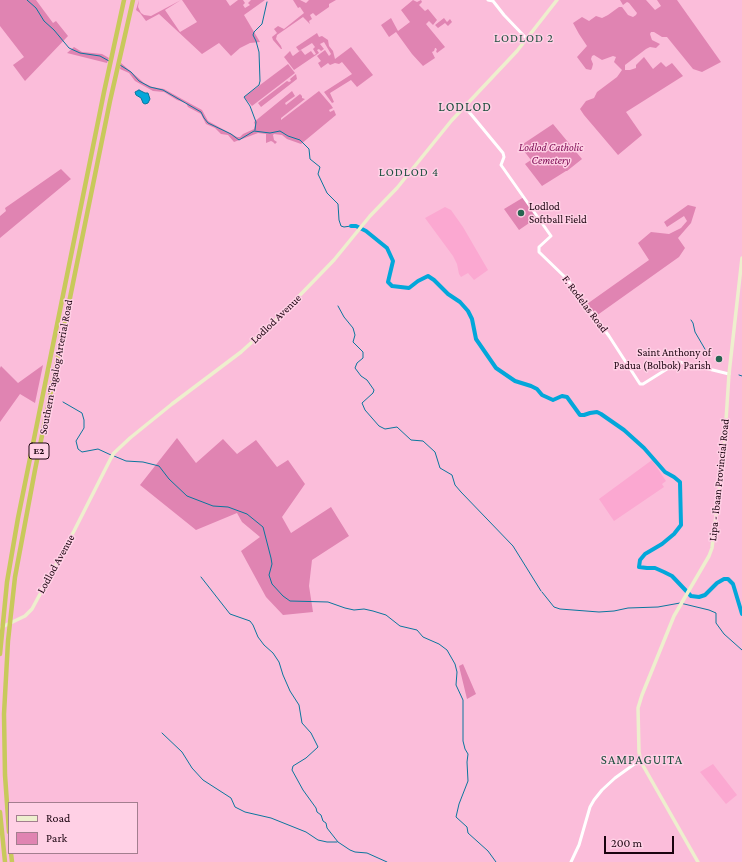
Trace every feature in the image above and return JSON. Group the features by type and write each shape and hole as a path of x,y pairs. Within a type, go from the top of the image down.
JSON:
{"highway":[{"name":"Southern Tagalog Arterial Road","path":"0,654 7,582 18,518 124,0"},
{"name":"Southern Tagalog Arterial Road","path":"8,818 5,776 4,714 8,641 15,577 25,520 132,0"},
{"path":"0,812 5,862"}],"main road":[{"name":"Lodlod Avenue","path":"0,628 27,615 34,606 114,453 172,404 256,339 330,265 363,224 396,188 452,121 499,71 557,0"},
{"name":"Lipa - Ibaan Provincial Road","path":"698,862 640,760 639,702 670,626 712,548 724,451 729,374 742,258"}],"street":[{"path":"488,0 493,1 526,38"},
{"name":"F. Rodelas Road","path":"465,107 503,153 504,157 501,165 551,236 542,243 538,249 541,254 567,279 610,336 640,384 643,384 680,362 729,374"},
{"path":"571,862 579,845 590,808 594,800 615,778 640,760"}],"shaded area":[{"path":"445,207 451,210 463,227 488,270 474,280 468,273 461,277 453,256 425,218"},
{"path":"652,460 666,481 662,484 664,487 614,521 599,499"},
{"path":"713,764 737,795 726,804 700,772"}],"green space":[{"path":"0,0 36,0 53,23 56,21 68,36 25,81 13,65 24,57 0,26"},
{"path":"139,0 138,7 141,13 151,16 181,0 165,10 180,32 197,22 182,0 226,0 230,6 238,0 243,0 245,3 243,5 245,8 250,5 248,3 251,0 265,0 244,15 260,42 250,43 240,48 231,56 219,43 202,54 159,14 146,21 136,10"},
{"path":"293,0 300,0 306,3 309,0 336,0 329,4 329,7 316,16 313,13 310,15 312,19 309,21 310,24 303,17 277,35 276,39 281,46 281,49 273,40 272,37 277,33 274,29 278,26 284,29 304,13 300,7 298,8"},
{"path":"413,0 417,2 421,0 422,2 419,5 425,11 428,9 437,20 433,25 429,21 426,24 445,47 437,53 435,48 432,52 435,58 423,66 396,32 389,37 381,25 391,18 398,31 410,22 401,10"},
{"path":"620,0 646,0 655,10 661,6 657,0 677,0 721,62 702,72 693,69 667,37 662,37 654,32 651,32 650,34 652,40 660,44 656,48 650,47 646,49 625,65 625,70 636,68 636,65 644,57 653,69 661,62 666,67 672,63 683,76 626,112 642,135 618,155 580,109 586,101 594,98 597,92 617,77 622,70 614,62 616,57 613,56 602,60 594,55 591,59 593,64 591,70 586,69 577,57 587,46 573,23 582,17 589,21 596,16 602,18 619,7 622,7 628,15 633,17 636,15 637,13 629,3 627,2 623,5"},
{"path":"444,18 447,22 450,19 452,22 448,26 445,23 438,28 435,25"},
{"path":"317,33 319,37 322,36 328,40 335,59 351,47 373,75 357,87 351,80 330,93 334,102 332,103 324,92 352,74 342,62 339,64 335,63 330,65 328,63 321,68 318,63 321,61 317,56 325,50 329,56 331,54 324,42 320,44 324,49 321,51 319,49 317,50 319,53 294,70 284,57 290,51 293,56 301,50 305,55 311,51 314,55 316,54 313,49 315,47 312,43 299,51 296,47"},
{"path":"74,47 82,52 102,54 109,58 107,63 67,53"},
{"path":"121,63 144,83 152,87 164,89 202,110 208,121 237,137 240,137 254,129 254,122 292,91 295,96 285,103 286,105 300,94 302,98 305,99 281,118 281,120 319,91 333,108 329,110 330,112 334,110 336,115 301,144 287,139 282,135 274,134 274,140 277,142 275,144 271,141 266,143 266,134 258,133 234,142 228,135 221,134 215,128 206,124 201,114 188,107 186,103 177,100 164,92 153,91 135,81 129,73 120,69"},
{"path":"288,64 295,73 252,106 244,97"},
{"path":"296,74 297,79 261,107 258,103 287,81 291,81 290,79"},
{"name":"Lodlod Catholic Cemetery","path":"553,124 582,159 567,171 542,186 525,164 531,160 520,146"},
{"path":"61,169 71,179 0,238 0,216 6,211 5,208"},
{"name":"Lodlod Softball Field","path":"524,197 538,217 519,230 504,209"},
{"path":"688,205 696,207 691,223 678,238 685,248 679,257 596,316 587,304 649,260 638,243 651,232 669,234 681,228 687,221 684,216 667,227 664,222"},
{"path":"43,365 35,403 20,394 0,422 1,366 18,383"},
{"path":"177,438 196,463 223,439 237,454 256,440 277,467 288,460 305,484 282,517 291,533 331,507 349,536 312,560 309,586 313,612 283,615 266,597 241,551 260,537 242,522 237,513 196,530 140,485"},
{"path":"463,664 476,694 467,699 459,666"}],"water":[{"path":"139,90 148,93 150,99 148,103 143,103 141,98 136,95 135,92"}],"waterway":[{"path":"27,0 36,8 44,21 54,30 69,48 80,53 100,56 109,61"},
{"path":"255,130 256,122 250,106 244,97 259,85 260,81 259,52 253,35 262,24 267,2"},
{"path":"120,65 131,72 139,81 150,87 163,90 201,112 208,123 231,134 239,140 254,131 270,133 280,131 288,136 300,140 309,149 310,159 320,167 318,174 327,193 338,204 341,226 351,226"},
{"path":"351,226 356,226 366,231 387,248 393,261 388,282 392,286 409,288 428,276 448,294 460,302 468,311 472,319 476,339 496,368 515,381 531,386 537,389 542,395 553,400 562,396 567,397 580,415 597,412 601,414 624,430 644,448 665,472 680,482 681,525 674,534 662,544 645,554 640,560 639,567 655,568 672,576 691,596 699,597 705,595 717,583 724,579 728,579 733,584 742,614"},
{"path":"338,306 344,317 353,328 355,335 353,342 363,352 363,358 357,363 355,368 361,376 367,380 374,390 373,393 362,403 365,410 379,426 385,429 397,427 411,440 423,441 435,452 440,468 452,475 455,485 461,492 513,546 541,591"},
{"path":"691,320 695,332 709,356"},
{"path":"63,402 82,413 84,428 76,441 78,449 82,452 98,449 111,455"},
{"path":"114,456 126,461 143,462 159,466 169,479 187,496 213,506 228,507 247,514 263,527 272,564 269,575 272,584 290,601 328,602 345,608 354,610 364,609 386,615 400,626 417,630 423,637 439,644 447,650 455,664 457,672 456,685 463,700 463,741 468,754 468,781 459,804 456,817 467,827 468,833 488,851 496,862"},
{"path":"201,577 230,614 250,621 258,637 279,662 290,691 299,705 302,723 311,733 318,747 306,758 293,766 292,770 317,812 326,823 327,828 338,842 350,850 367,853 387,862"},
{"path":"542,592 554,607 560,609 599,612 628,608 658,607 680,603 709,610 716,613 716,623 724,634 742,650"},
{"path":"162,733 182,752 192,768 203,780 231,798 235,807 245,812 271,818 306,832 318,840 337,842"}],"place":[{"name":"Lodlod Softball Field","path":"521,213"},
{"name":"Saint Anthony of Padua (Bolbok) Parish","path":"719,359"}],"district":[{"name":"LODLOD 2","path":"524,38"},
{"name":"LODLOD","path":"465,107"},
{"name":"LODLOD 4","path":"409,172"},
{"name":"SAMPAGUITA","path":"642,760"}]}
